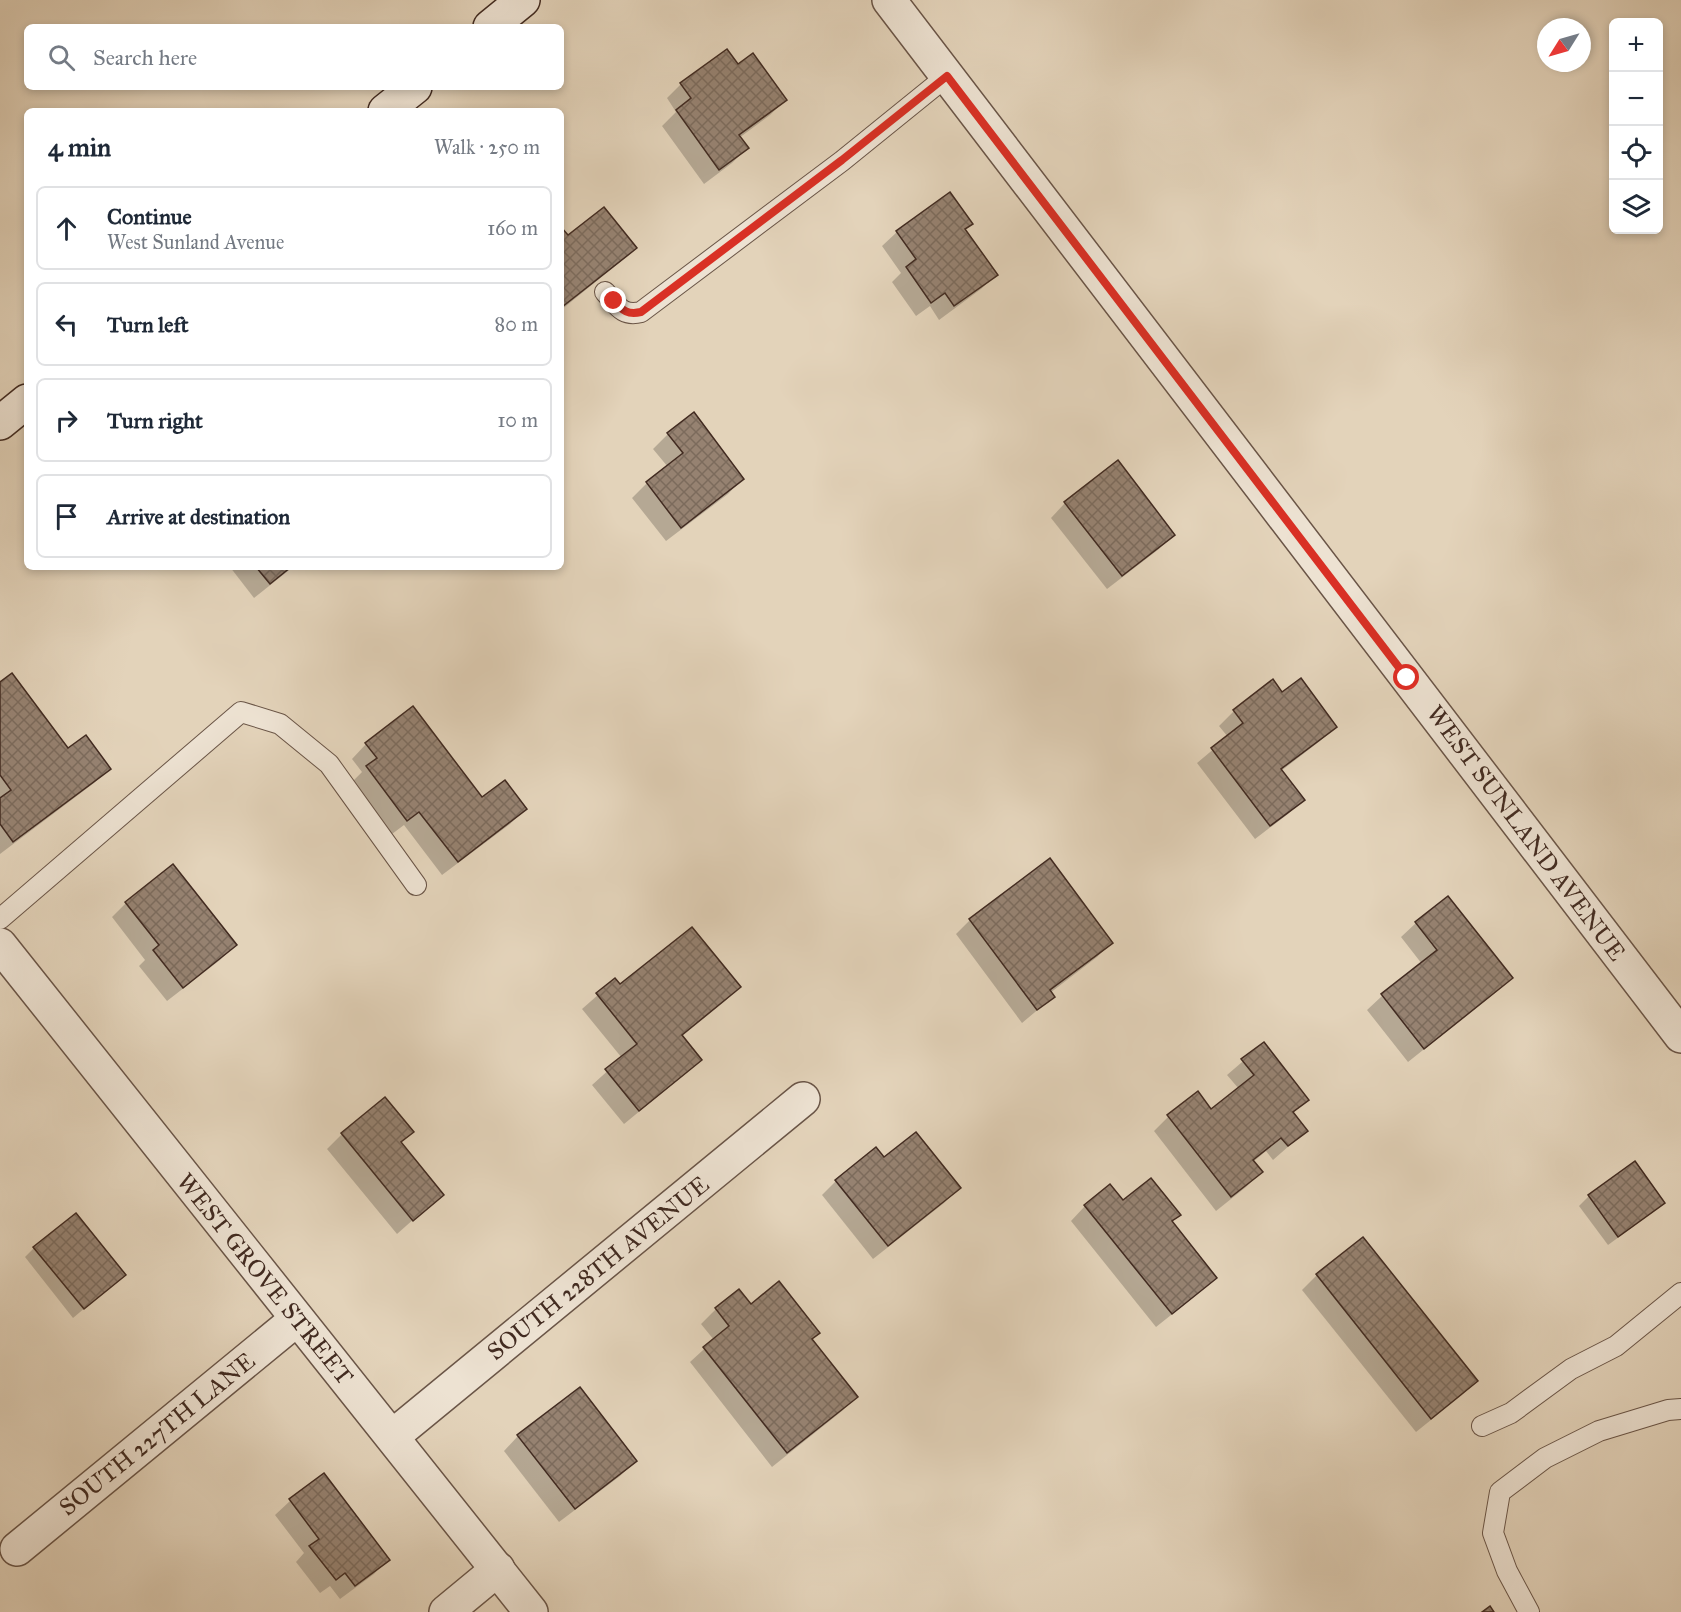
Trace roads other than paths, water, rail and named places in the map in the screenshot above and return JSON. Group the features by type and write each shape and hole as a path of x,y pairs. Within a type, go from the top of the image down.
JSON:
{"street":[{"path":"494,24 524,0"},
{"name":"WEST SUNLAND AVENUE","path":"889,0 1681,1036"},
{"path":"389,108 411,90"},
{"path":"0,423 24,403"},
{"name":"WEST GROVE STREET","path":"0,945 531,1612"},
{"name":"SOUTH 228TH AVENUE","path":"393,1436 803,1100"},
{"name":"SOUTH 227TH LANE","path":"17,1549 297,1319"},
{"path":"446,1612 498,1569"}],"lane":[{"path":"605,292 623,310 631,314 641,312 842,160 947,76"},
{"path":"0,919 241,712 280,724 329,764 416,885"},
{"path":"1482,1426 1511,1413 1572,1369 1616,1346 1681,1293"},
{"path":"1529,1612 1507,1571 1493,1533 1500,1492 1545,1458 1599,1431 1668,1410 1681,1409"}]}
